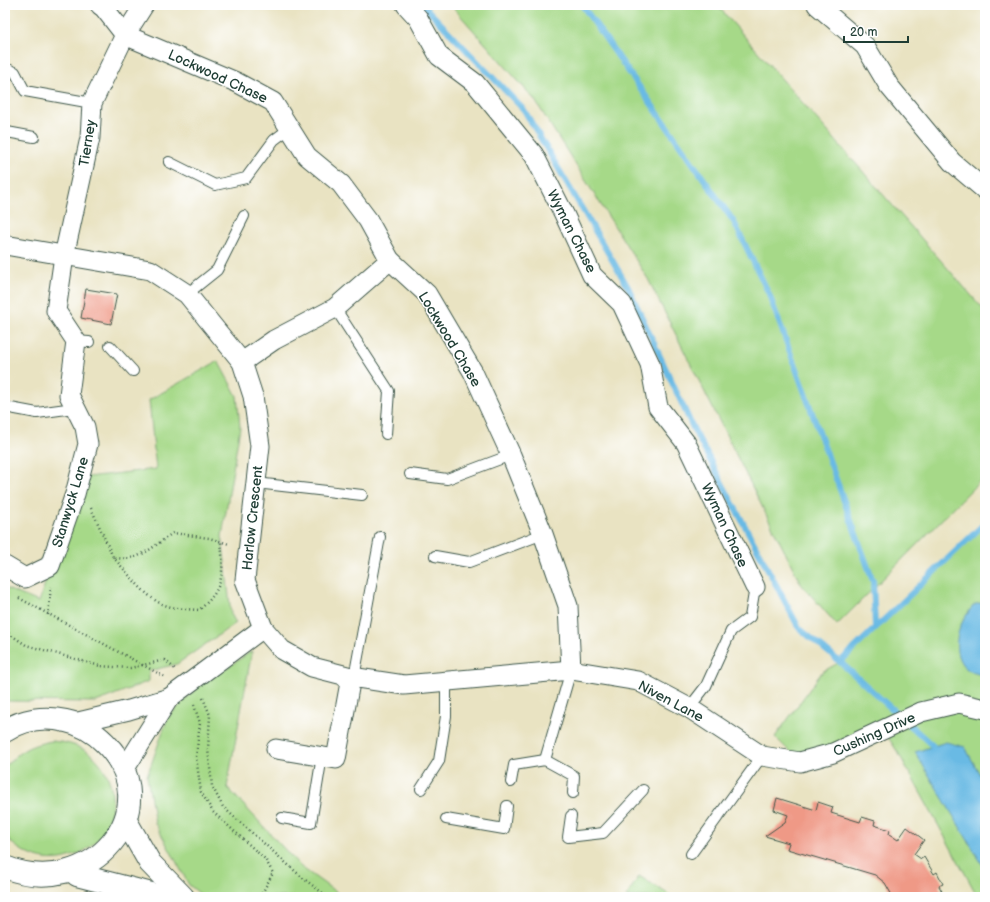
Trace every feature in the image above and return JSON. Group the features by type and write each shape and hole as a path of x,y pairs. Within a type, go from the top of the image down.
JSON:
{"street":[{"name":"Lockwood Chase","path":"100,5 125,35 236,82 273,102 307,156 341,184 368,220 390,260 427,294 473,372 512,455 543,534 568,606 571,670"},
{"path":"125,35 144,5"},
{"name":"Wyman Chase","path":"406,5 418,18 439,56 475,84 534,155 564,214 592,275 622,304 650,364 658,407 686,442 755,587"},
{"path":"817,5 865,46 889,86 952,162 985,190"},
{"name":"Tierney","path":"64,256 90,138 92,103 125,35"},
{"name":"Harlow Crescent","path":"5,245 150,270 187,294 242,362 253,396 260,446 246,580 263,628 282,650 312,667 352,678 404,685 571,670"},
{"name":"Stanwyck Lane","path":"5,566 25,578 50,566 75,494 88,444 85,427 74,408 69,395 83,342 56,311 64,256"},
{"path":"242,362 274,340 335,308 390,260"},
{"path":"124,770 169,698 188,682 263,628"},
{"name":"Niven Lane","path":"571,670 638,681 689,708 762,756"},
{"path":"276,749 336,759 352,678"},
{"path":"74,723 129,710 169,698"},
{"name":"Cushing Drive","path":"762,756 800,762 833,753 884,731 921,712 959,703 985,709"},
{"path":"8,727 32,719 54,718 74,723 95,733 112,750 124,770 129,795 126,821 115,844 99,862 77,875 58,880 44,880 9,874"},
{"path":"126,821 150,863 182,897"},
{"path":"77,875 163,897"}],"lane":[{"path":"5,68 15,72 25,91 92,103"},
{"path":"168,162 215,185 246,178 274,140 290,128"},
{"path":"5,129 7,132 34,137"},
{"path":"187,294 217,270 244,216"},
{"path":"335,308 389,391 386,434"},
{"path":"110,346 133,371"},
{"path":"5,407 37,413 74,408"},
{"path":"410,474 447,479 512,455"},
{"path":"256,483 362,494"},
{"path":"435,556 470,562 543,534"},
{"path":"352,678 380,537"},
{"path":"689,708 706,686 731,631 750,617 755,587"},
{"path":"546,760 571,670"},
{"path":"421,789 439,761 446,716 446,682"},
{"path":"282,818 311,823 322,756"},
{"path":"691,854 762,756"},
{"path":"511,782 514,765 546,760 574,776 573,794"},
{"path":"571,816 568,837 603,833 642,790"},
{"path":"446,819 504,829 507,806"}],"path":[{"path":"75,494 89,502 113,557 135,581 159,602 180,609 199,610 211,600 222,579 223,562 221,542"},
{"path":"113,557 123,560 137,558 173,533 221,542 249,550"},
{"path":"5,631 26,645 100,666 130,668 165,660 202,696 210,714 208,749 212,786 223,807 304,879 328,897"}],"green space":[{"path":"451,5 717,5 985,311 985,476 837,625 801,584 648,279 534,99"},
{"path":"218,361 237,396 240,427 222,536 231,614 236,623 177,664 149,671 149,681 96,702 5,701 5,588 39,602 79,478 156,469 149,400"},
{"path":"985,523 985,897 978,897 899,754 884,731 800,762 775,737 822,672 840,662"},
{"path":"252,651 227,787 301,867 343,897 204,897 189,885 155,823 147,776 168,717 198,687"},
{"path":"52,741 70,744 88,752 102,765 109,782 112,799 110,817 102,833 90,847 72,856 54,860 36,857 27,853 14,845 5,834 5,767 26,749 37,744"},
{"path":"639,876 673,897 626,897"}],"water":[{"path":"985,602 985,675 974,673 965,668 957,652 957,642 962,622 970,609 976,604"},
{"path":"946,742 965,747 985,784 985,869 915,752"}],"building":[{"path":"86,289 117,294 111,324 81,318"},
{"path":"777,798 816,810 818,802 833,807 831,813 860,822 862,817 875,821 874,825 890,830 889,834 898,840 907,827 924,840 914,854 921,859 924,857 934,874 937,872 943,884 939,886 945,897 893,897 885,883 875,875 787,849 789,843 765,836 785,822 788,815 774,810"}],"waterway":[{"path":"423,5 524,110 628,287 694,430 799,628 840,662 933,746"},
{"path":"582,5 734,222 769,294 873,581 875,627"},
{"path":"840,662 985,523"}]}
